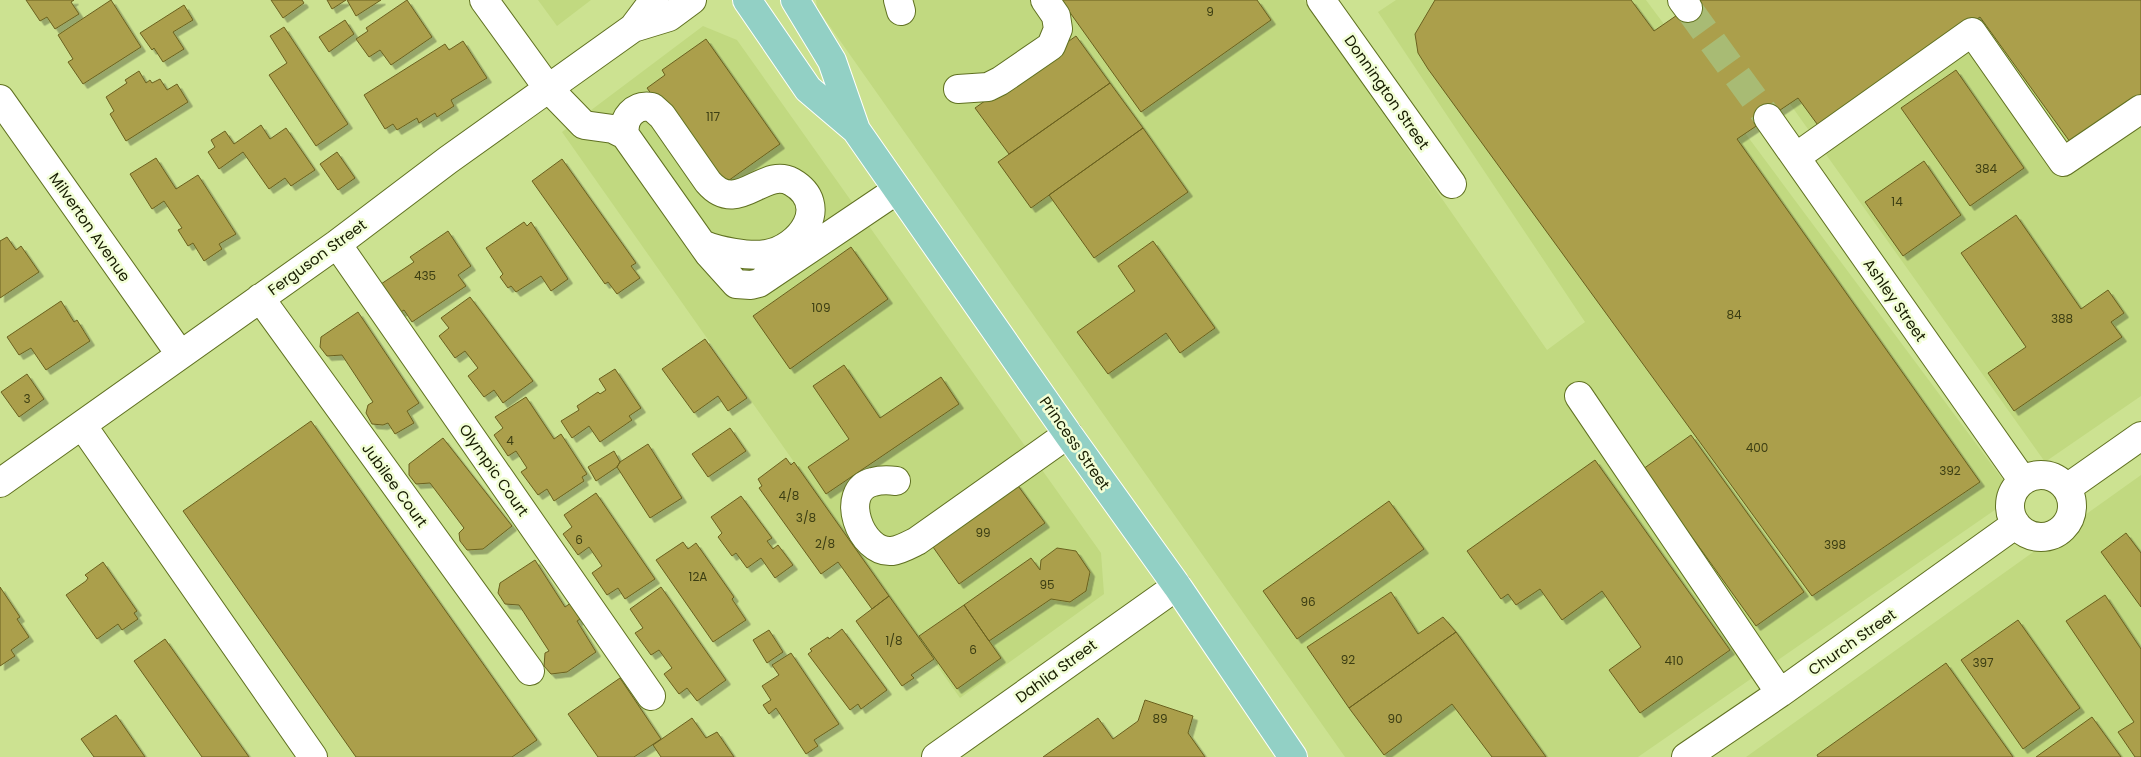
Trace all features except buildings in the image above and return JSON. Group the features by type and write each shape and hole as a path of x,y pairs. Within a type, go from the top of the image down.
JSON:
{"main road":[{"name":"Princess Street","path":"747,0 808,89 856,130 1068,434 1177,586 1293,757"},
{"name":"Princess Street","path":"795,0 832,61 856,130"}],"street":[{"path":"484,0 547,87 584,126 625,130"},
{"name":"Ferguson Street","path":"0,483 337,244 547,87 632,28 654,0"},
{"name":"Ferguson Street","path":"632,28 669,17 692,0"},
{"path":"958,89 988,87 1000,81 1050,46 1058,30 1056,16 1045,0"},
{"name":"Donnington Street","path":"1332,4 1452,184"},
{"path":"1796,157 1972,32 2063,162 2141,109"},
{"name":"Milverton Avenue","path":"0,99 180,354"},
{"path":"625,130 630,114 640,107 652,107 658,111 708,182 717,191 741,194 770,181 787,180 799,187 804,193 812,213 808,226 800,235 775,252 760,255 748,254 718,250 702,244"},
{"name":"Ashley Street","path":"1768,118 2023,481"},
{"path":"625,130 702,244 721,269 736,284 751,285 758,282 897,190"},
{"name":"Olympic Court","path":"337,244 651,696"},
{"name":"Jubilee Court","path":"260,298 530,671"},
{"path":"1579,396 1780,693"},
{"path":"82,425 313,757"},
{"path":"896,481 871,482 860,489 855,501 855,512 859,527 874,548 892,551 917,541 1068,434"},
{"path":"2067,488 2141,436"},
{"path":"2042,475 2052,477 2067,488 2073,507 2067,525 2060,532 2051,536 2032,536 2023,532 2016,524 2010,509 2010,501 2017,486 2023,481 2042,475"},
{"name":"Church Street","path":"1686,757 1780,693 2016,524"},
{"name":"Dahlia Street","path":"936,757 1177,586"}],"shaded area":[{"path":"538,0 591,0 557,26"},
{"path":"816,0 1304,0 1547,350 1585,322 1378,12 1396,0 1646,0 2015,496 1638,757 1345,757 817,8"},
{"path":"1716,0 2141,0 2141,396 2045,462"},
{"path":"703,26 737,40 1101,553 1104,594 960,698 562,132"},
{"path":"2141,475 2141,757 1746,757"}],"tunnel":[{"path":"1688,8 1768,118"}]}
